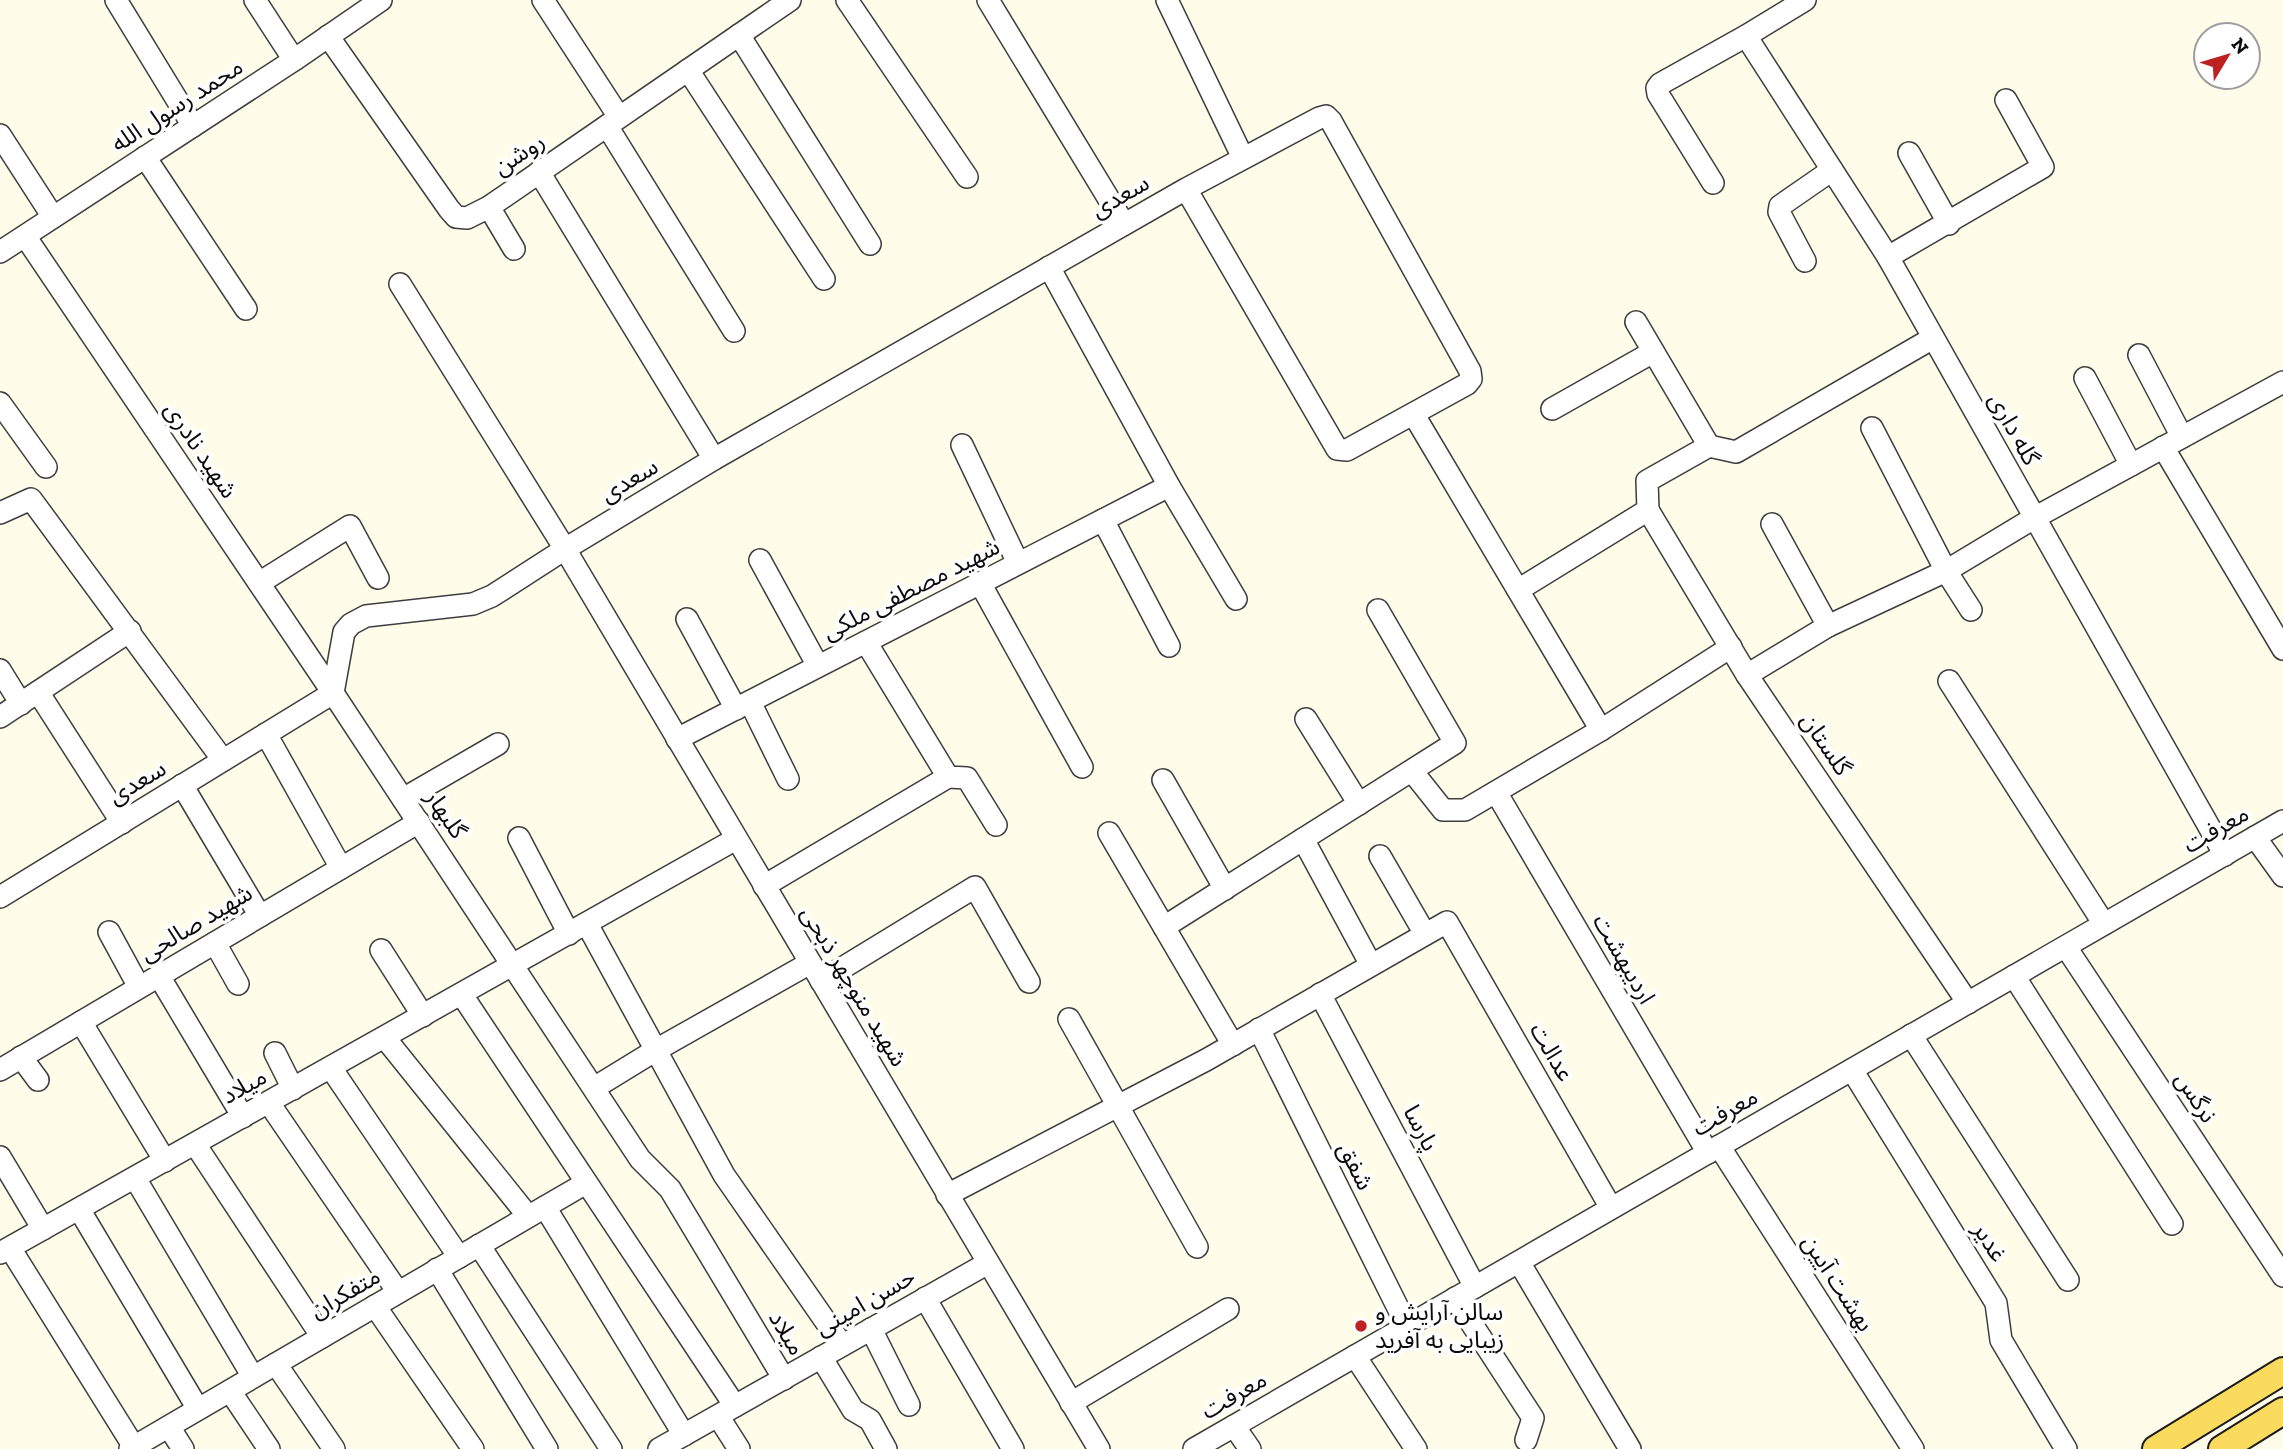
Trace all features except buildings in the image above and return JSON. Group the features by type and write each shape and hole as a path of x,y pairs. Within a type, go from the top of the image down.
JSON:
{"main road":[{"path":"2156,1449 2191,1442 2229,1404 2283,1371"},
{"path":"2229,1404 2224,1414 2227,1425 2235,1432 2247,1433"},
{"path":"2222,1449 2283,1411"}],"street":[{"path":"116,0 193,126"},
{"path":"255,0 294,60"},
{"name":"محمد رسول الله","path":"0,252 381,0"},
{"path":"543,0 734,331"},
{"name":"روشن","path":"328,36 449,209 456,217 467,218 489,206 790,0"},
{"path":"847,0 967,177"},
{"path":"988,0 1124,224"},
{"path":"1167,0 1243,158"},
{"path":"1713,183 1658,94 1657,88 1805,0"},
{"path":"739,35 870,244"},
{"name":"گله داری","path":"1746,36 1888,257 2225,855"},
{"path":"688,70 824,279"},
{"path":"1888,257 2043,167 2006,100"},
{"name":"سعدی","path":"0,897 333,693 344,632 351,624 366,616 473,604 492,596 714,459 1185,189 1319,118 1326,116 1331,121 1470,371 1471,379 1467,384 1414,415"},
{"path":"0,135 53,217"},
{"path":"1909,153 1948,224"},
{"path":"145,157 246,309"},
{"path":"1805,261 1779,212 1780,206 1832,170"},
{"path":"539,172 714,459"},
{"path":"1185,189 1338,449 1347,450 1414,415 1601,730"},
{"path":"489,206 514,249"},
{"name":"شهید نادری","path":"25,236 333,693"},
{"path":"1049,267 1169,486 1236,599"},
{"name":"شهید منوچهر ذبحی","path":"400,284 565,549 1099,1449"},
{"path":"1636,322 1709,446"},
{"path":"1518,590 1648,510 1647,481 1709,446 1736,452 1933,338"},
{"path":"1552,409 1653,352"},
{"path":"2138,355 2173,442 2283,649"},
{"path":"2085,378 2131,465"},
{"path":"1748,675 1828,626 1946,570 2034,518 2283,382"},
{"path":"0,403 46,467"},
{"path":"1872,428 1946,570 1971,610"},
{"path":"962,445 1018,564"},
{"name":"شهید مصطفی ملکی","path":"677,739 1169,486"},
{"path":"0,513 31,499 223,760"},
{"name":"گلستان","path":"1648,510 1748,675 1968,1003"},
{"path":"1103,520 1169,646"},
{"path":"1772,524 1828,626"},
{"path":"259,583 350,526 379,578"},
{"path":"760,560 818,666"},
{"path":"980,583 1082,767"},
{"path":"1164,927 1455,743 1378,610"},
{"path":"687,619 788,779"},
{"path":"0,717 130,631"},
{"path":"866,642 948,778"},
{"path":"1412,771 1443,810 1465,810 1601,730 1731,648"},
{"path":"0,670 29,698 121,822"},
{"path":"1949,681 2104,924"},
{"name":"گلبهار","path":"333,693 514,965"},
{"path":"1306,719 1359,804"},
{"path":"266,734 341,868"},
{"path":"403,799 498,744"},
{"path":"764,886 948,778 967,778 996,825"},
{"path":"1163,780 1225,889"},
{"path":"182,785 260,916"},
{"name":"اردیبهشت","path":"1496,792 1713,1149"},
{"name":"معرفت","path":"1194,1449 2283,821"},
{"name":"شهید صالحی","path":"1,1067 419,822"},
{"path":"1109,833 1233,1045"},
{"path":"2255,837 2283,876"},
{"path":"519,838 656,1050 724,1175 842,1345"},
{"name":"میلاد","path":"5,1250 736,839"},
{"path":"1303,839 1371,965"},
{"path":"947,1195 1233,1045 1425,934 1380,856"},
{"path":"594,1088 656,1050 816,972 975,887 1029,982"},
{"name":"عدالت","path":"1425,934 1447,922 1611,1208"},
{"path":"109,932 139,987"},
{"path":"215,943 238,984"},
{"name":"نرگس","path":"2066,947 2283,1276"},
{"path":"381,950 423,1016"},
{"name":"میلاد","path":"514,965 640,1159 670,1189 783,1379"},
{"path":"159,976 243,1117"},
{"path":"2014,976 2172,1224"},
{"name":"پارسا","path":"1320,994 1475,1287"},
{"path":"462,995 586,1182 726,1411 739,1449"},
{"path":"1069,1019 1197,1247"},
{"path":"81,1022 165,1161"},
{"name":"شفق","path":"1259,1029 1406,1326"},
{"path":"1911,1035 2068,1280"},
{"path":"385,1038 536,1211 684,1435"},
{"path":"275,1053 293,1089"},
{"path":"21,1057 38,1080"},
{"path":"331,1068 459,1257"},
{"name":"غدیر","path":"1852,1070 1996,1303 2001,1340 2066,1449"},
{"path":"269,1103 398,1292"},
{"path":"195,1144 323,1337"},
{"name":"بهشت آیین","path":"1713,1149 1913,1449"},
{"path":"0,1157 43,1229"},
{"path":"135,1178 253,1377"},
{"name":"متفکران","path":"132,1448 586,1182"},
{"path":"79,1209 198,1409"},
{"path":"479,1245 611,1449"},
{"path":"5,1250 132,1448"},
{"path":"1519,1262 1630,1449"},
{"name":"حسن امینی","path":"659,1449 988,1263"},
{"path":"438,1269 547,1449"},
{"path":"925,1298 1013,1449"},
{"path":"1455,1298 1533,1418 1526,1440"},
{"path":"375,1306 472,1449"},
{"path":"1071,1403 1228,1309"},
{"path":"871,1329 909,1405"},
{"path":"1354,1356 1416,1449"},
{"path":"821,1357 853,1410 870,1420 886,1449"},
{"path":"276,1364 334,1449"},
{"path":"230,1391 269,1449"},
{"path":"1234,1426 1250,1449"},
{"path":"169,1427 183,1449"}],"place":[{"name":"سالن آرایش و زیبایی به آفرید","path":"1361,1326"}]}
